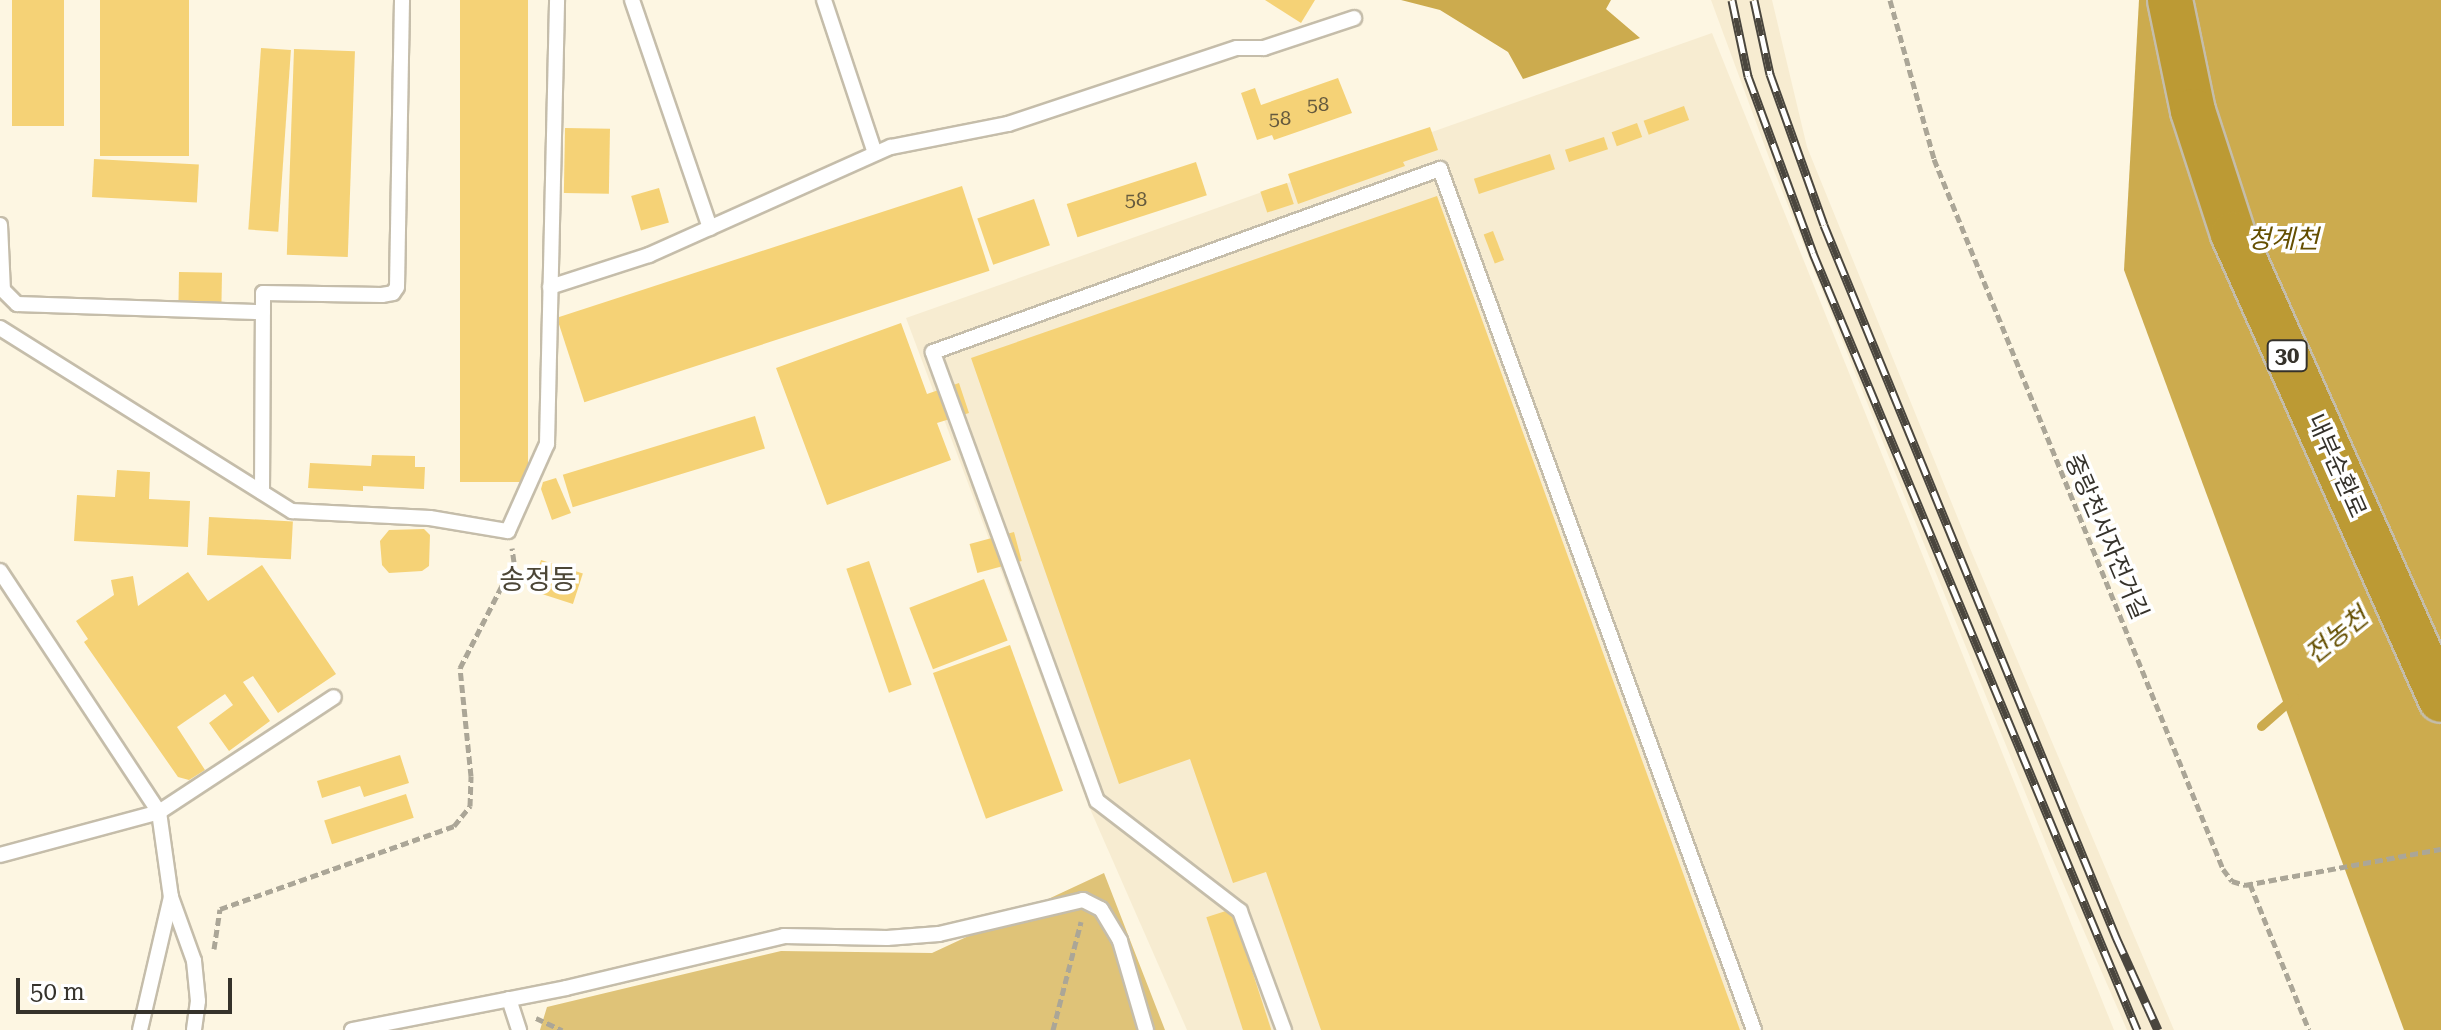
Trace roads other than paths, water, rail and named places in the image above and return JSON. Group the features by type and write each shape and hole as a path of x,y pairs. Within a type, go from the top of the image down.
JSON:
{"highway":[{"name":"내부순환로","path":"2170,0 2193,111 2233,234 2441,700"}],"lane":[{"path":"262,492 263,293 382,295 393,293 397,287 402,0"},
{"path":"0,328 300,513 430,518 508,531 547,444 557,0"},
{"path":"632,0 710,228"},
{"path":"824,0 875,153"},
{"path":"550,287 649,255 899,144 1008,124 1237,48 1264,48 1354,18"},
{"path":"1284,1030 1240,911 1097,801 933,352 1440,169 1754,1030"},
{"path":"0,225 3,290 17,304 263,312"},
{"path":"0,571 159,812 171,897 194,961 198,1001 194,1030"},
{"path":"0,855 159,812 334,697"},
{"path":"140,1030 171,897"},
{"path":"352,1030 509,999 784,936 887,938 939,934 1083,900 1101,909 1120,941 1146,1030"},
{"path":"509,999 519,1030"}],"water":[{"path":"1401,0 1611,0 1606,9 1640,38 1523,79 1508,52 1440,10"},
{"name":"청계천","path":"2139,0 2441,0 2441,1030 2404,1030 2124,270"}],"waterway":[{"name":"전농천","path":"2261,726 2294,697"}],"railway":[{"path":"1732,0 1748,76 1813,253 2137,1030"},
{"path":"1754,0 1770,74 1824,225 2116,937 2158,1030"}],"district":[{"name":"송정동","path":"538,580"}]}
